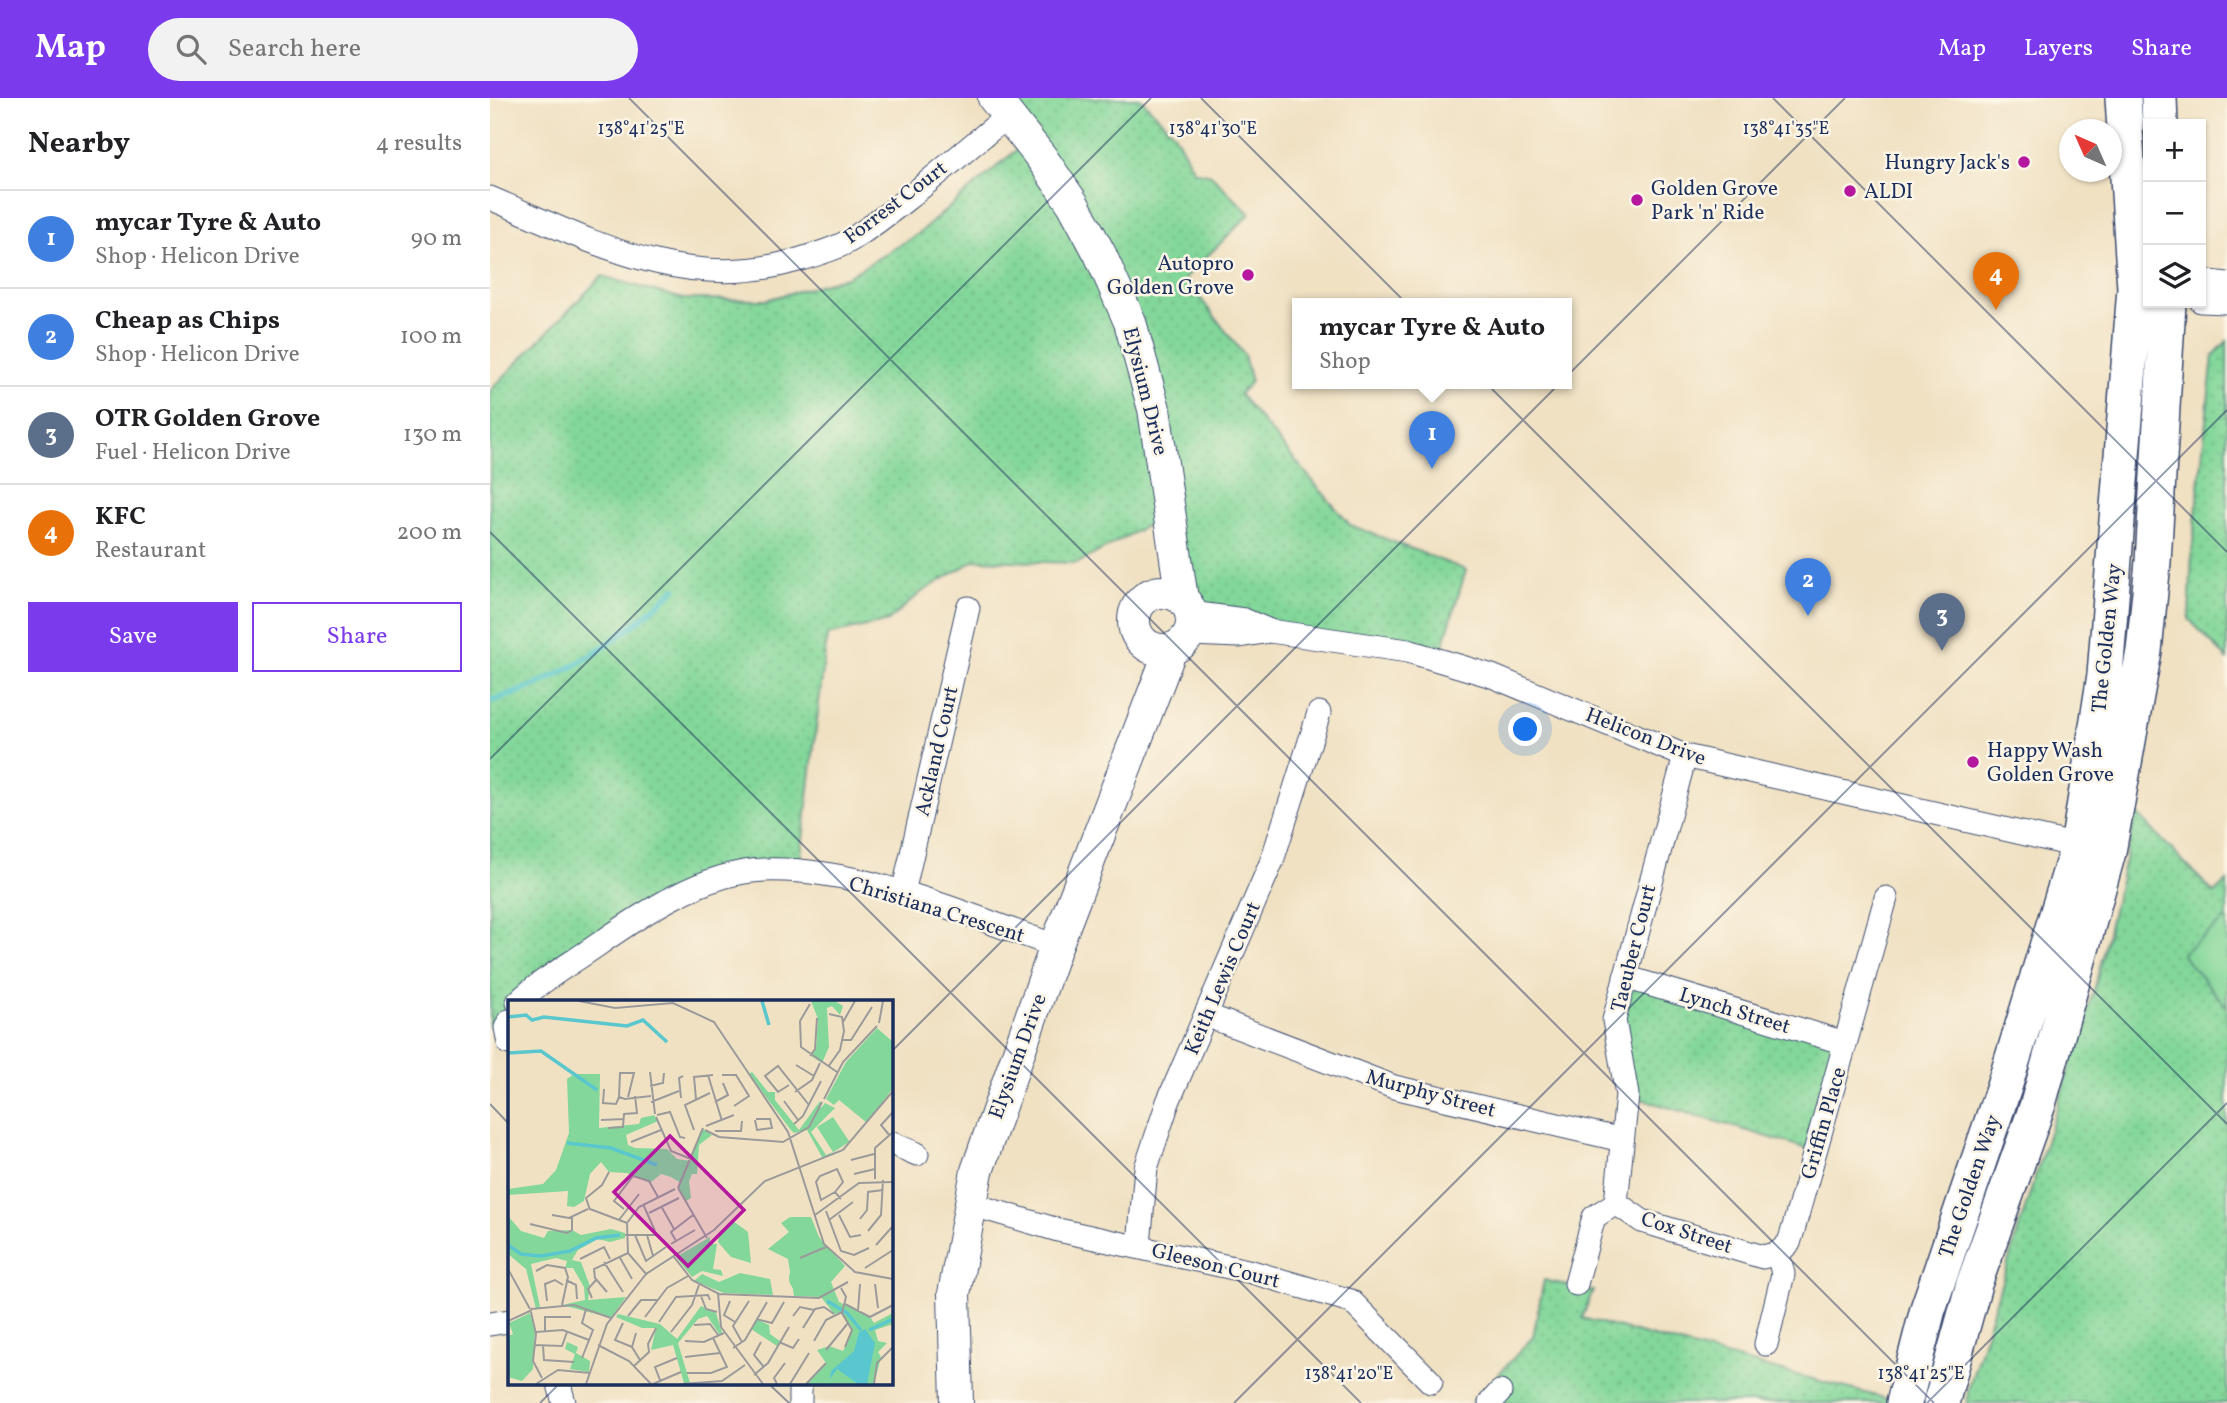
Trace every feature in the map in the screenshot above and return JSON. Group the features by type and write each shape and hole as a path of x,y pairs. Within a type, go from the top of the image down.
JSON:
{"main road":[{"name":"The Golden Way","path":"2123,98 2143,279"},
{"path":"2159,98 2161,119"},
{"name":"The Golden Way","path":"1904,1403 1928,1310 2004,1087 2093,849 2105,675 2143,298"},
{"name":"The Golden Way","path":"1941,1403 1973,1284 2038,1104 2093,849 2145,638 2153,562 2168,308"}],"street":[{"name":"Forrest Court","path":"490,198 623,254 676,269 727,272 773,267 816,254 852,239 1001,107"},
{"name":"Elysium Drive","path":"957,1403 954,1294 977,1171 1056,946 1143,724 1177,629 1168,513 1154,409 1139,350 1121,299 1073,204 1001,107"},
{"path":"2206,282 2227,284"},
{"path":"2206,301 2227,302"},
{"name":"Elysium Drive","path":"1168,513 1151,594 1142,600 1134,616 1137,636 1177,629"},
{"path":"1151,594 1162,592 1177,629"},
{"name":"Ackland Court","path":"904,893 968,608"},
{"name":"Helicon Drive","path":"1177,629 1244,620 1269,631 1408,651 1439,659 1573,706 1685,756 2093,849"},
{"name":"Keith Lewis Court","path":"1139,1245 1146,1168 1168,1102 1272,862 1319,713"},
{"name":"Taeuber Court","path":"1616,1194 1627,1095 1614,1020 1685,756"},
{"name":"Christiana Crescent","path":"521,1000 630,921 719,879 762,870 820,874 904,893 1056,946"},
{"name":"Griffin Place","path":"1778,1253 1788,1243 1793,1230 1886,898"},
{"name":"Lynch Street","path":"1625,977 1845,1043"},
{"name":"Murphy Street","path":"1206,1015 1394,1087 1622,1140"},
{"path":"892,1143 917,1153"},
{"path":"1576,1284 1594,1217 1616,1194"},
{"name":"Cox Street","path":"1616,1194 1642,1221 1763,1257 1778,1253"},
{"name":"Gleeson Court","path":"970,1204 1058,1230 1139,1245 1351,1301 1431,1382"},
{"path":"1766,1344 1783,1274 1778,1253"},
{"path":"490,1324 508,1321"},
{"path":"560,1386 564,1403"}],"green space":[{"path":"994,98 1140,98 1174,133 1194,171 1211,175 1250,214 1185,278 1244,355 1251,382 1239,394 1350,525 1466,570 1439,659 1191,613 1167,514 1078,563 975,560 920,593 888,621 827,635 799,873 719,879 512,1000 508,1000 506,1028 490,1027 490,391 602,276 683,299 766,300 847,277 918,234 1027,141"},
{"path":"2227,341 2227,659 2189,619 2192,552 2213,356"},
{"path":"2136,813 2214,893 2227,881 2227,1403 1967,1403 1968,1390 2096,983"},
{"path":"2227,918 2227,1007 2181,954"},
{"path":"1625,977 1845,1043 1815,1151 1627,1095 1614,1020"},
{"path":"1544,1280 1593,1291 1582,1318 1903,1403 1472,1403 1533,1337"}],"waterway":[{"path":"490,701 516,693 566,670 612,641 675,589"}],"place":[{"name":"Hungry Jack's","path":"2024,162"},
{"name":"ALDI","path":"1850,191"},
{"name":"Golden Grove Park 'n' Ride","path":"1637,200"},
{"name":"Autopro Golden Grove","path":"1248,275"},
{"name":"KFC","path":"1996,310"},
{"name":"mycar Tyre & Auto","path":"1432,469"},
{"name":"Cheap as Chips","path":"1808,616"},
{"name":"OTR Golden Grove","path":"1942,651"},
{"name":"Happy Wash Golden Grove","path":"1973,762"}]}
